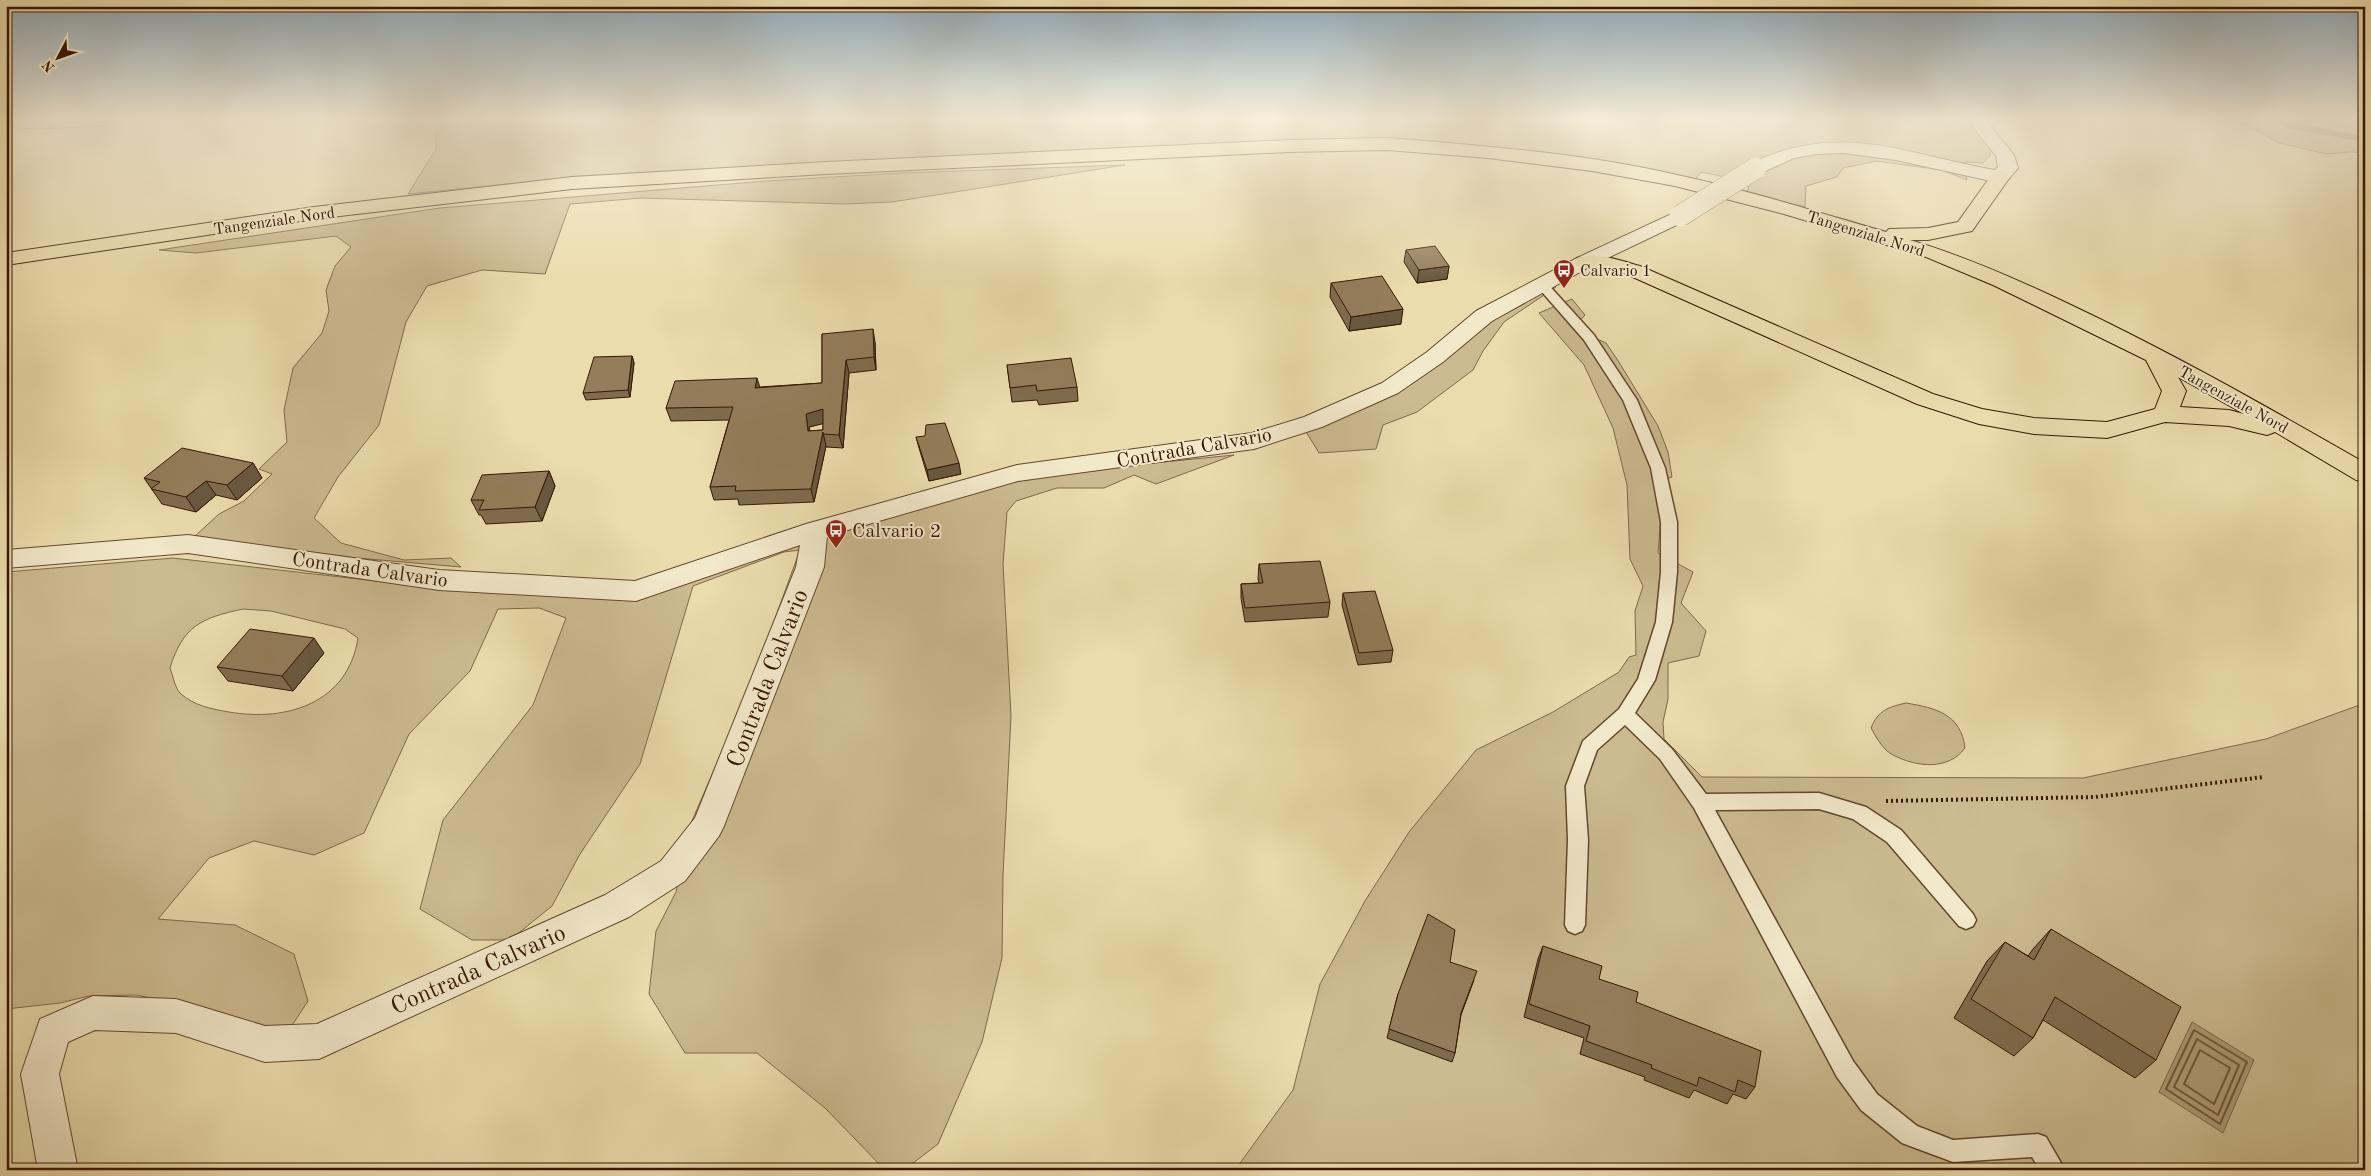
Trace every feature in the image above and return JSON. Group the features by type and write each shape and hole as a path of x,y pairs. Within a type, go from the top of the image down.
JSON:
{"main road":[{"name":"Tangenziale Nord","path":"6,259 314,213 572,183 743,173"},
{"name":"Tangenziale Nord","path":"1638,173 1676,180 1867,233 1933,253 2001,280 2155,356 2365,474"},
{"path":"1867,233 1928,234 1965,227 2000,177"},
{"path":"1965,227 1970,251 2001,280"},
{"path":"1623,244 1623,258 1633,270"},
{"path":"1584,262 1610,264 1633,270 1925,399 1979,416 2034,426 2107,430 2165,414 2229,418 2296,434"},
{"path":"2155,356 2174,391 2165,414"}],"street":[{"name":"Contrada Calvario","path":"6,559 188,544 439,580 636,591 816,530 1017,472 1254,441 1313,422 1390,388 1435,357 1484,316 1584,262 1680,216 1748,173"},
{"name":"Contrada Calvario","path":"1975,173 2000,177"},
{"path":"2000,177 2004,173"},
{"name":"Contrada Calvario","path":"58,1170 40,1074 53,1031 93,1013 176,1016 265,1044 319,1041 617,906 673,872 708,826 810,567 816,530"}],"lane":[{"path":"1541,284 1589,338 1630,400 1658,468 1669,522 1669,572 1664,622 1646,680 1625,714 1589,746 1575,786 1578,840 1575,925"},
{"path":"1625,714 1666,754 1701,802 1845,1069 1869,1102 1910,1135 1953,1151 2038,1145 2054,1170"},
{"path":"1701,802 1819,801 1859,813 1894,836 1966,920"}],"path":[{"path":"1859,813 1879,801 2095,797 2264,777"}],"shaded area":[{"path":"421,173 657,173 577,177 408,194"},
{"path":"901,173 1075,173 892,202 845,204 641,198 570,204 545,274 482,270 427,286 406,322 379,425 338,477 314,518 341,543 404,560 451,558 461,567 357,558 194,537 219,514 244,501 272,474 259,469 287,442 284,410 293,368 322,333 329,311 326,290 335,266 351,247 336,236 196,253 159,250 440,208 766,181"},
{"path":"1645,173 1700,173 1694,181"},
{"path":"1705,173 1840,173 1837,177 1806,186 1805,207 1747,193 1750,182"},
{"path":"1949,173 1966,173 1967,180"},
{"path":"1549,284 1556,287 1504,322 1483,351 1473,370 1417,412 1383,425 1376,449 1319,453 1305,430"},
{"path":"1572,299 1585,315 1573,328 1606,343 1658,426 1668,452 1672,477 1657,483 1661,517 1658,553 1693,572 1681,603 1706,631 1699,656 1668,663 1668,699 1663,722 1664,739 1702,777 2083,778 2266,739 2365,703 2365,1170 1235,1170 1293,1090 1320,984 1365,901 1409,832 1476,750 1553,712 1619,672 1629,657 1636,655 1635,611 1643,586 1630,559 1627,485 1613,428 1584,365 1539,313"},
{"path":"1234,455 1156,484 1134,475 1104,488 1057,488 1016,501 1007,512 1003,564 1011,716 1003,875 1002,958 982,1042 938,1144 904,1170 885,1170 825,1108 757,1053 685,1053 649,994 656,931 676,892 691,823 750,687 800,550 784,552 693,586 640,764 580,854 552,906 510,940 472,940 420,909 443,820 533,705 566,618 539,608 498,609 470,671 409,734 364,833 314,855 254,841 209,858 158,919 235,925 294,954 308,1001 289,1030 250,1028 194,1007 136,995 89,996 60,1003 6,1009 6,572 173,558 455,590 589,597 957,494 1064,472","holes":["243,609 271,611 345,629 358,638 352,660 342,678 328,693 312,703 293,710 272,714 251,714 216,710 203,706 191,701 178,691 170,668 181,642 196,626 228,612"]},
{"path":"1906,703 1937,710 1952,720 1963,737 1965,748 1950,760 1931,765 1912,762 1889,753 1871,728 1877,717 1885,710"}],"water":[{"path":"2192,1022 2254,1060 2223,1133 2159,1092"}],"building":[{"path":"1435,246 1449,266 1419,270 1406,250"},
{"path":"1382,276 1403,309 1351,317 1331,283"},
{"path":"873,329 874,357 846,360 839,435 823,434 823,432 811,489 735,491 736,486 710,487 733,407 666,408 675,381 757,378 755,388 822,383 822,334","holes":["823,409 823,430 808,431 806,414"]},
{"path":"632,356 628,390 583,393 594,357"},
{"path":"1071,358 1077,387 1037,391 1036,385 1010,388 1007,365"},
{"path":"945,423 959,463 927,470 916,437 925,436 926,425"},
{"path":"182,448 253,463 227,485 206,481 186,497 151,489 160,482 144,478"},
{"path":"549,471 535,507 479,510 484,500 471,500 482,475"},
{"path":"1320,561 1330,602 1245,608 1241,584 1263,583 1259,564"},
{"path":"1375,591 1393,650 1359,653 1343,593"},
{"path":"250,629 314,638 282,676 217,667"},
{"path":"1428,914 1455,930 1450,962 1477,971 1461,1013 1455,1053 1389,1029 1398,994"},
{"path":"2051,929 2181,1007 2156,1060 2055,997 2033,1038 1971,999 2005,942 2034,960"},
{"path":"1543,946 1602,966 1599,979 1638,992 1636,1002 1761,1051 1755,1087 1738,1080 1735,1092 1699,1077 1697,1086 1651,1068 1652,1065 1586,1041 1590,1026 1529,1004"}],"place":[{"name":"Calvario 1","path":"1564,289"},
{"name":"Calvario 2","path":"836,549"}]}
